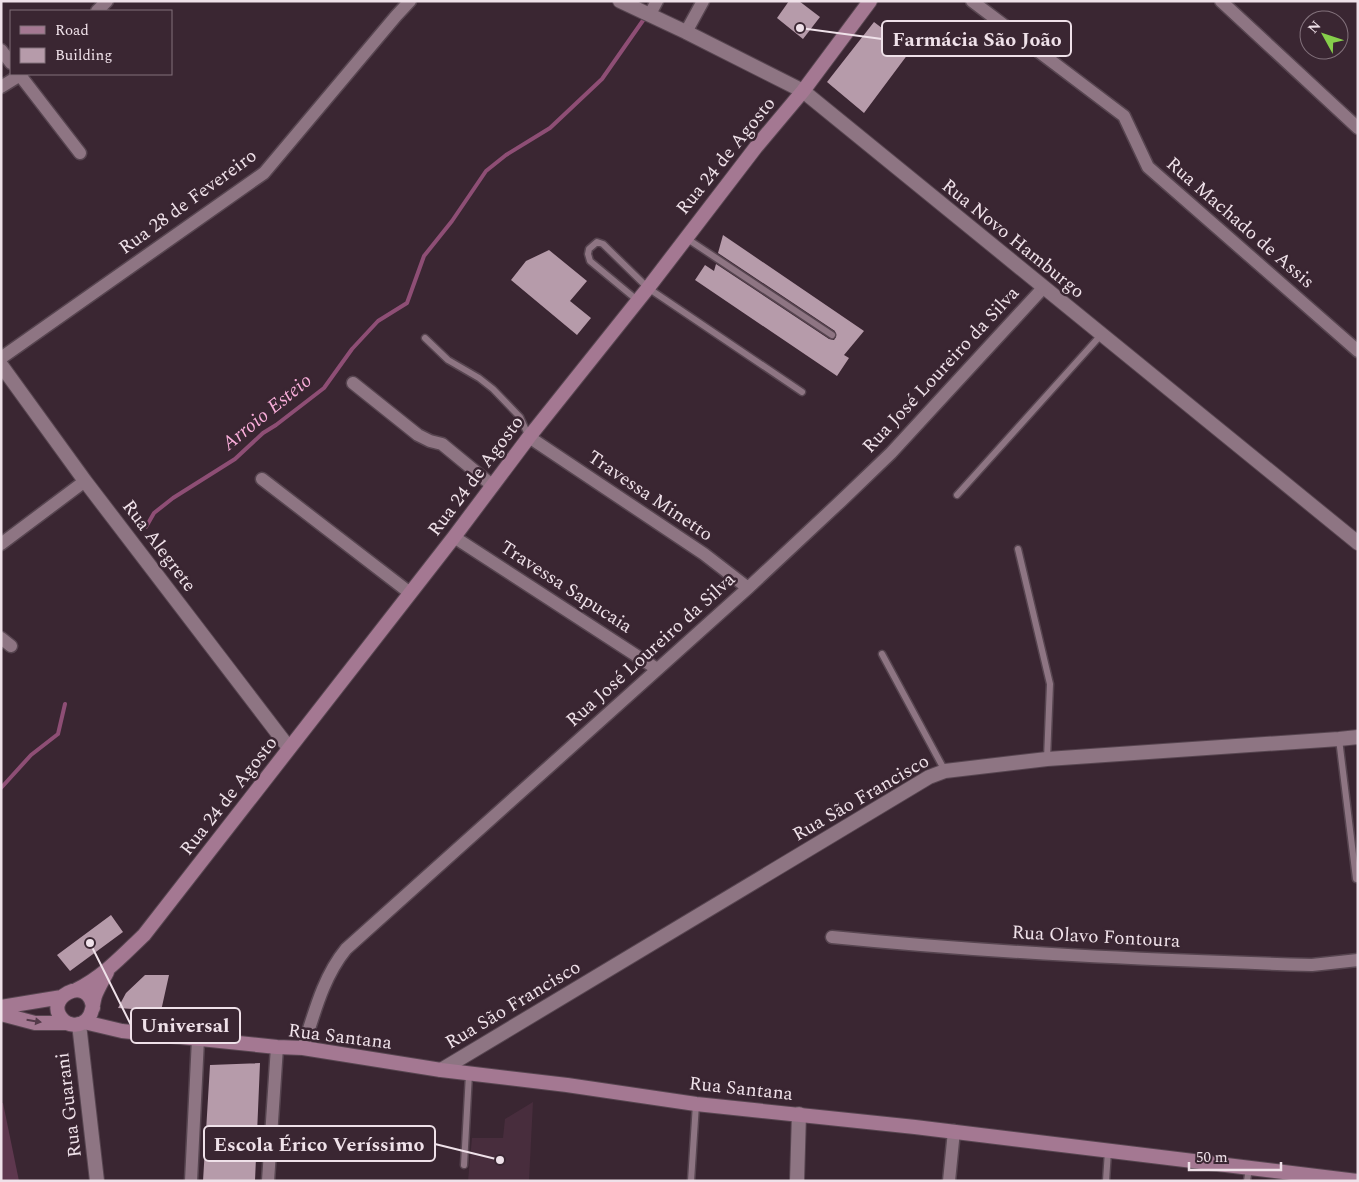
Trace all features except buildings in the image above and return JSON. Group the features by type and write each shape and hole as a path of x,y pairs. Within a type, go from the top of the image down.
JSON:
{"main road":[{"name":"Rua 24 de Agosto","path":"76,990 87,985 108,969 144,935 454,537 529,437 648,288 756,147 803,91 870,1"},
{"name":"Rua 24 de Agosto","path":"83,1018 108,969"},
{"path":"1,1007 62,997 76,990 82,991 90,998 83,1018"},
{"path":"62,997 58,1008 59,1014 83,1018"},
{"path":"1,1014 35,1023 83,1018"},
{"name":"Rua Santana","path":"83,1018 122,1031 303,1048 441,1070 567,1085 696,1104 954,1131 1249,1166 1356,1181"}],"street":[{"path":"98,10 107,1"},
{"name":"Rua 28 de Fevereiro","path":"1,358 264,173 410,1"},
{"name":"Rua Novo Hamburgo","path":"620,1 650,14 803,91 1358,544"},
{"path":"650,14 658,1"},
{"path":"686,32 704,1"},
{"name":"Rua Machado de Assis","path":"972,1 1124,116 1148,167 1358,351"},
{"path":"1221,1 1358,128"},
{"path":"1,50 10,62"},
{"path":"1,87 19,75"},
{"path":"21,75 80,153"},
{"name":"Rua José Loureiro da Silva","path":"303,1048 325,983 335,962 346,949 748,588 891,454 1043,288"},
{"name":"Rua Alegrete","path":"1,365 85,481 289,748"},
{"path":"353,383 418,435 442,444 493,486"},
{"name":"Travessa Minetto","path":"529,437 704,554 748,588"},
{"path":"262,479 410,593"},
{"path":"1,544 85,481"},
{"name":"Travessa Sapucaia","path":"454,537 657,670"},
{"name":"Rua São Francisco","path":"441,1070 929,777 945,771 1046,758 1339,740 1358,737"},
{"name":"Rua Olavo Fontoura","path":"832,937 917,946 1028,954 1312,965 1358,960"},
{"name":"Rua Guarani","path":"83,1018 97,1181"},
{"path":"191,1181 198,1039"},
{"path":"268,1181 277,1047"},
{"path":"797,1181 799,1114"},
{"path":"950,1181 954,1131"}],"lane":[{"path":"685,238 832,335"},
{"path":"637,300 590,261 588,254 592,245 597,242 603,244 648,288 802,392"},
{"path":"957,495 1101,335"},
{"path":"425,338 448,360 479,378 493,389 520,417 529,437"},
{"path":"1018,549 1050,684 1046,758"},
{"path":"882,654 945,771"},
{"path":"1339,740 1356,879"},
{"path":"464,1165 469,1073"},
{"path":"691,1181 696,1104"},
{"path":"1106,1181 1108,1150"},
{"path":"1247,1181 1249,1166"}],"shaded area":[{"path":"533,1102 529,1181 468,1181 472,1138 503,1138 505,1119"},
{"path":"1,1103 3,1103 19,1181 1,1181"}],"waterway":[{"name":"Arroio Esteio","path":"146,527 154,513 173,498 235,459 263,433 324,388 352,349 378,321 407,303 424,256 452,221 486,171 506,155 550,128 602,79 644,19"},
{"name":"Arroio Esteio","path":"1,788 31,755 58,734 65,704"}],"place":[{"name":"Farmácia São João","path":"800,28"},
{"name":"Universal","path":"90,943"},
{"name":"Escola Érico Veríssimo","path":"500,1160"}]}
